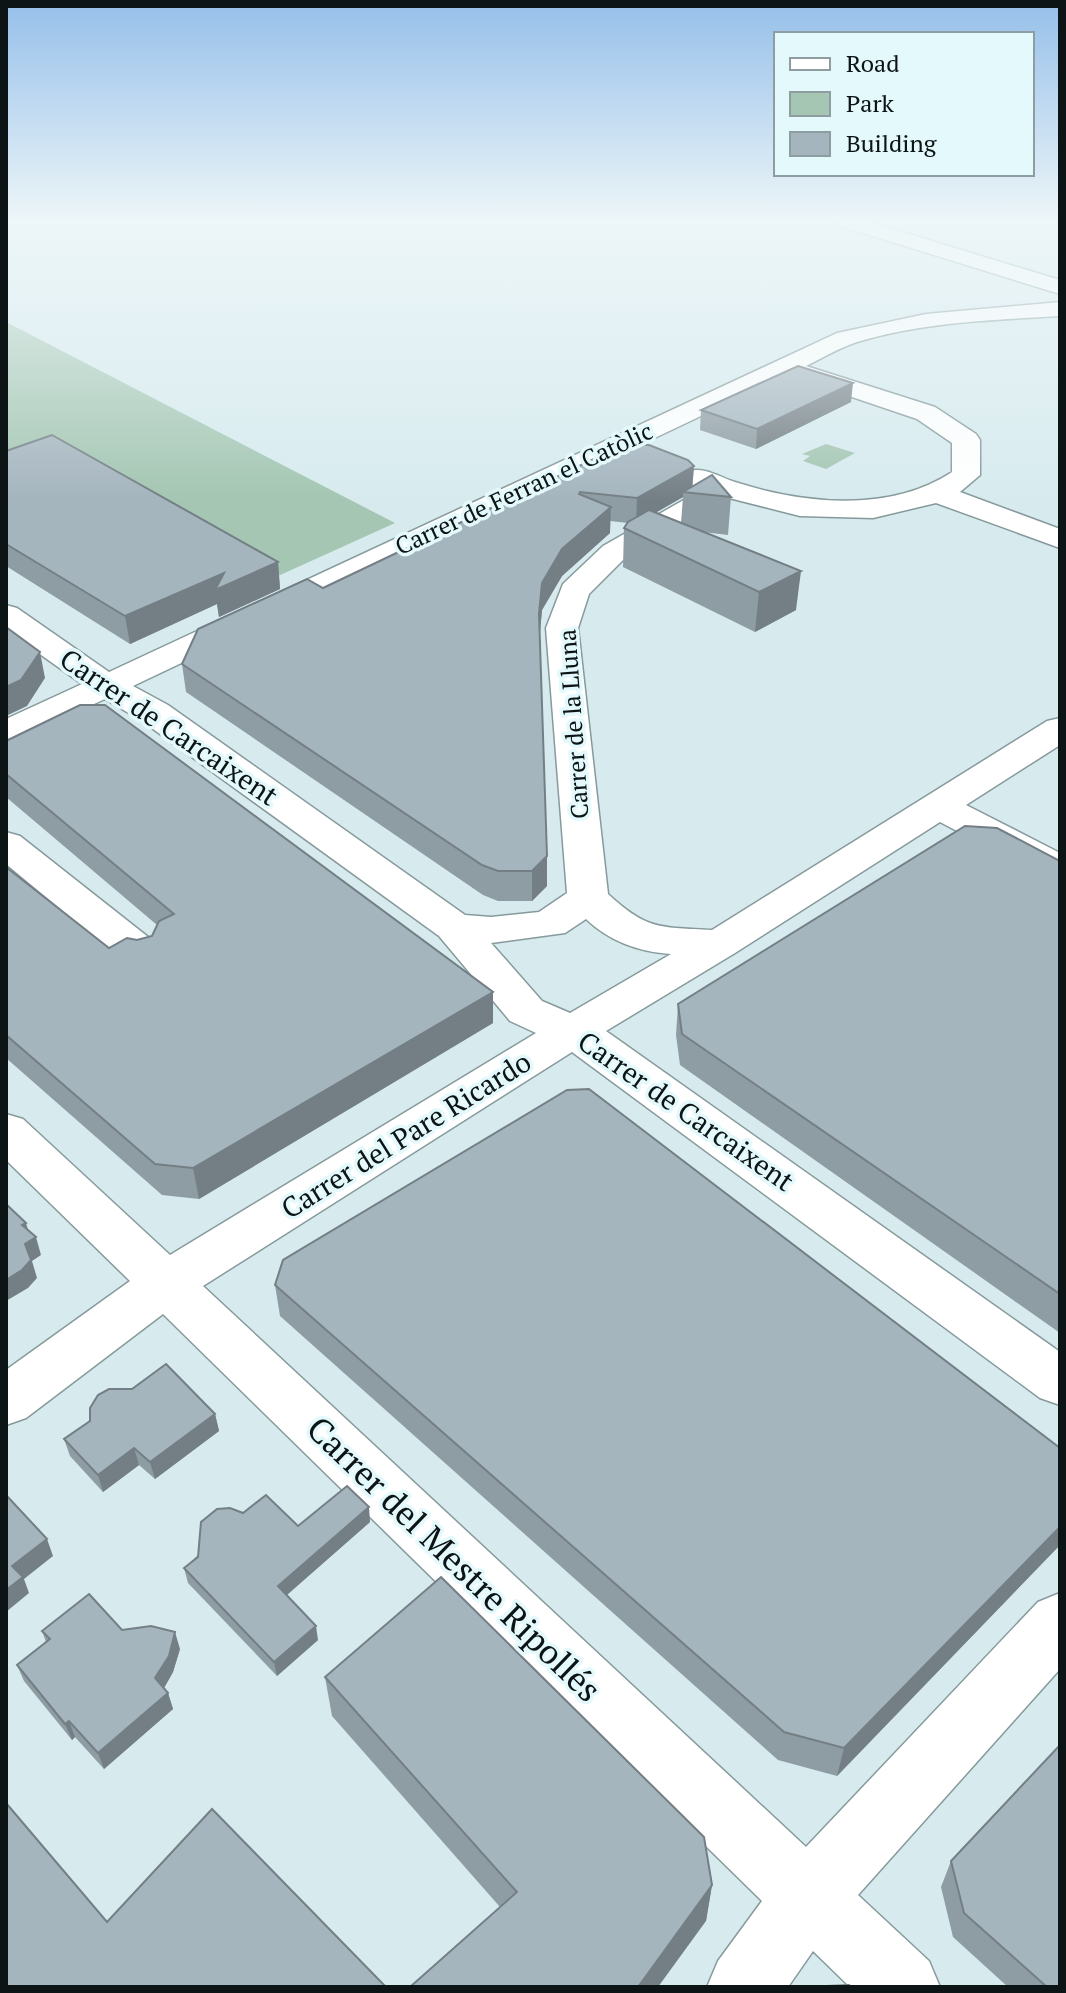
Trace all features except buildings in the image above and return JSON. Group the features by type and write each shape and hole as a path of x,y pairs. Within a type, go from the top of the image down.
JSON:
{"street":[{"name":"Carrer de Ferran el Catòlic","path":"6,733 845,338 890,325 976,314"},
{"path":"617,445 725,488 800,507 873,509 938,494 966,475 966,440 926,413 782,366"},
{"name":"Carrer de la Lluna","path":"588,898 562,628 574,591 614,552 725,488"},
{"path":"938,494 1060,539"},
{"name":"Carrer de Carcaixent","path":"6,615 105,685 155,713 454,927 526,1011 573,1031 632,1070 1060,1382"},
{"name":"Carrer del Pare Ricardo","path":"6,1401 166,1283 573,1031 720,944 1060,729"},
{"path":"938,806 1060,869"},
{"path":"6,844 142,954"},
{"path":"454,927 491,930 550,924 588,898 619,927 657,940 720,944"},
{"name":"Carrer del Mestre Ripollés","path":"6,1131 903,1987"},
{"path":"744,1987 808,1897 1060,1623"}],"green space":[{"path":"6,322 395,523 267,581 6,478"},
{"path":"826,444 855,453 826,469 803,461 810,456 802,454"}]}
